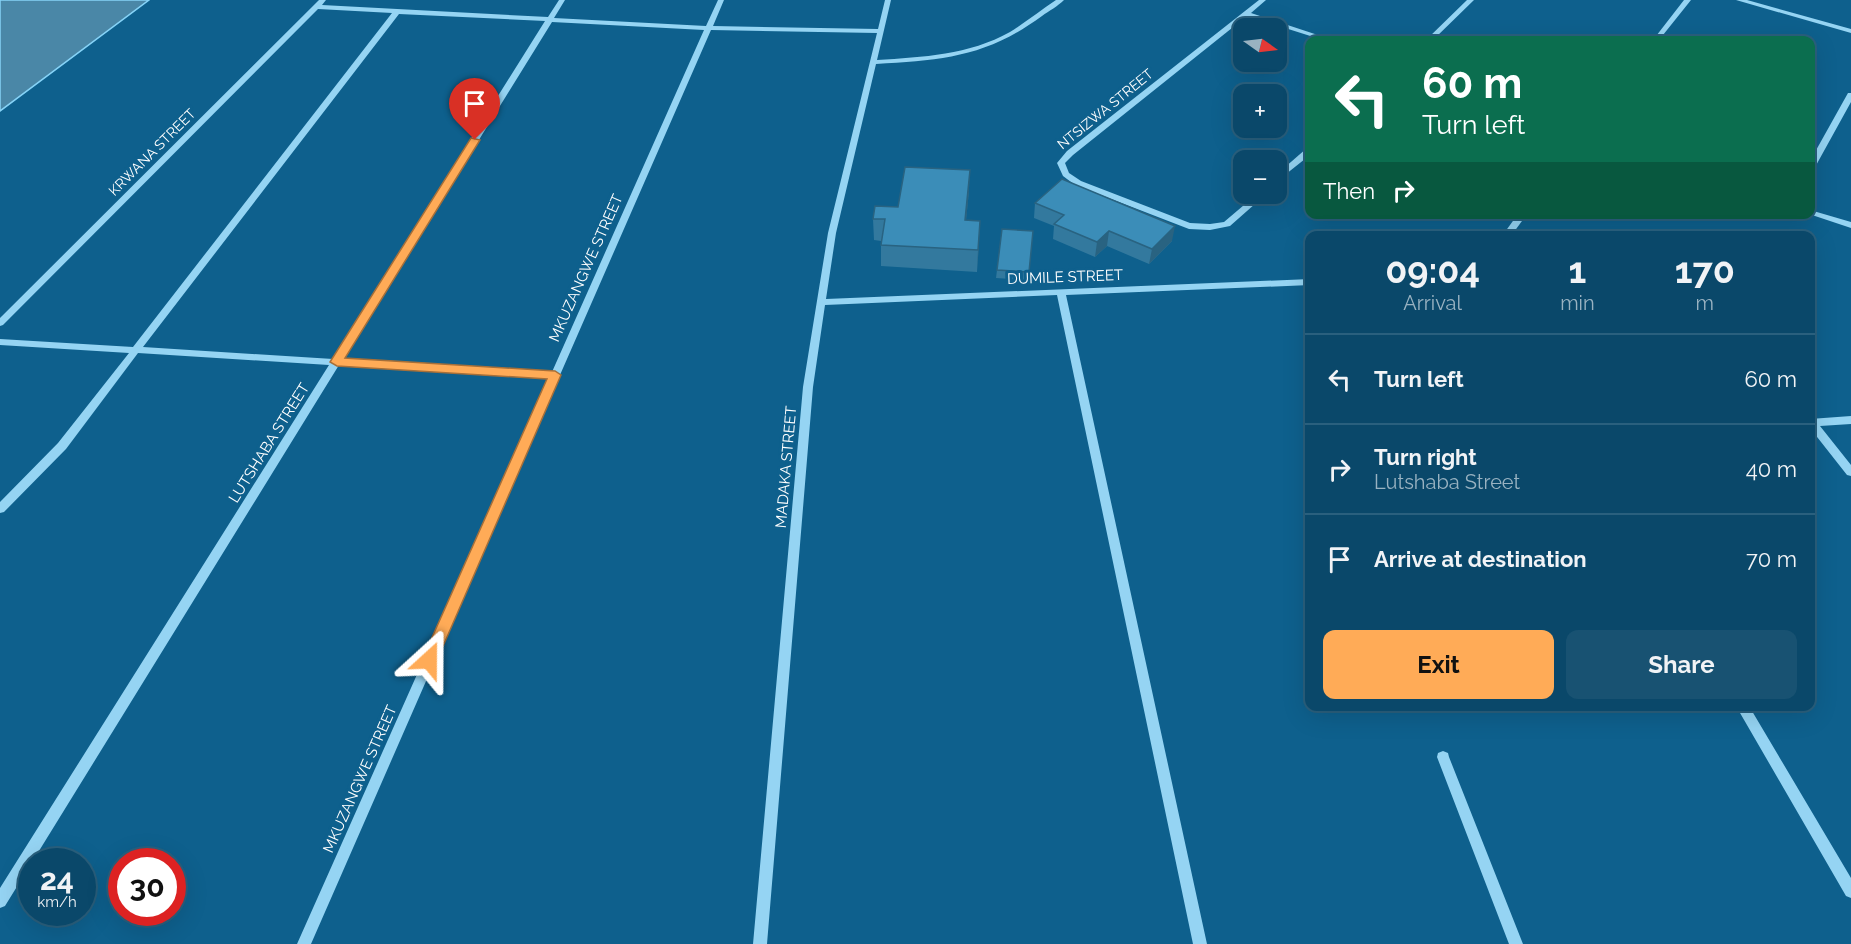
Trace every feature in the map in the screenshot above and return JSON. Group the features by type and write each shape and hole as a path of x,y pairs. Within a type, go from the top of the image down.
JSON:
{"street":[{"name":"KRWANA STREET","path":"0,323 322,0"},
{"name":"LUTSHABA STREET","path":"0,901 562,0"},
{"name":"MKUZANGWE STREET","path":"304,944 721,0"},
{"name":"MADAKA STREET","path":"760,944 808,387 832,233 888,0"},
{"path":"874,62 932,58 984,46 1010,35 1061,0"},
{"name":"NTSIZWA STREET","path":"1250,204 1227,224 1210,227 1189,226 1078,183 1065,174 1061,163 1070,153 1263,0"},
{"path":"1433,36 1471,0"},
{"path":"1659,36 1688,0"},
{"path":"1739,0 1851,31"},
{"path":"315,8 709,27 881,31"},
{"path":"0,509 62,446 397,12"},
{"path":"1246,13 1317,36"},
{"path":"1815,160 1851,95"},
{"path":"1287,170 1305,154"},
{"path":"1815,214 1851,225"},
{"path":"1510,231 1519,219"},
{"name":"DUMILE STREET","path":"822,302 1305,282"},
{"path":"1061,292 1200,944"},
{"path":"0,342 555,375"},
{"path":"1815,423 1851,420"},
{"path":"1815,428 1851,472"},
{"path":"1745,711 1851,891"},
{"path":"1443,757 1516,944"}],"water":[{"path":"0,0 149,0 0,111"}],"building":[{"path":"905,167 970,170 965,220 980,221 978,250 881,245 885,219 873,219 875,206 898,207"},
{"path":"1062,179 1175,226 1152,249 1109,231 1097,242 1054,224 1064,215 1035,203"},
{"path":"1002,229 1033,231 1029,272 997,270"}],"route":[{"path":"429,660 555,375 337,362 475,140"}]}
